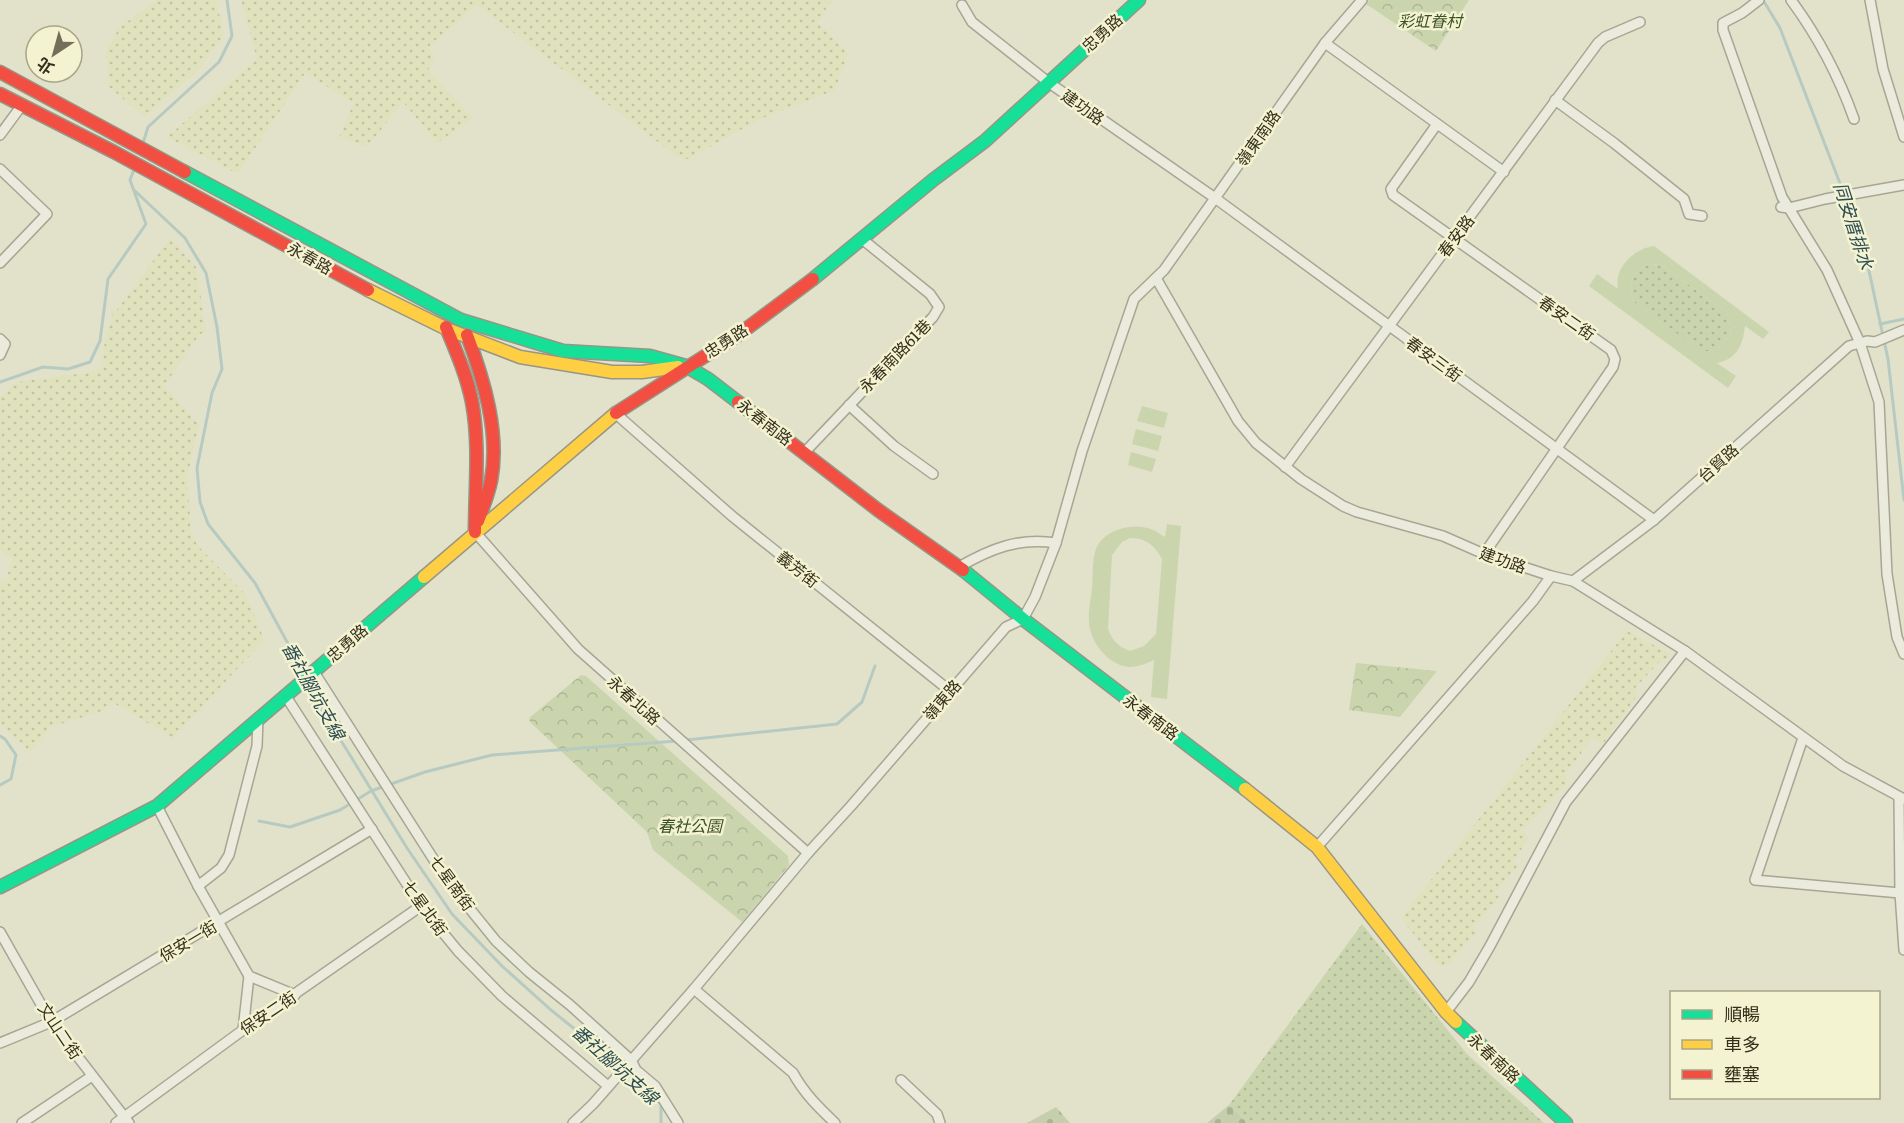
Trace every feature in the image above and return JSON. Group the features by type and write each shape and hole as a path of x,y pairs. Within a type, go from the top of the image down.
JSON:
{"street":[{"name":"忠勇路","path":"289,691 615,413 738,335 800,290 933,180 985,141 1139,0"},
{"name":"嶺東南路","path":"1156,278 1182,246 1325,43 1362,0"},
{"path":"1759,0 1742,14 1723,23 1723,30 1785,208 1827,270 1860,343 1880,402 1887,574 1895,626 1904,654"},
{"path":"1791,0 1823,47 1842,85 1854,118"},
{"path":"1870,0 1883,69 1904,137"},
{"name":"建功路","path":"962,5 972,22 1048,82 1215,198"},
{"name":"春安路","path":"1285,467 1598,43 1605,37 1640,22"},
{"path":"1325,43 1504,172"},
{"name":"永春路","path":"0,72 460,320"},
{"path":"0,94 22,105 0,135"},
{"path":"1555,100 1614,143 1684,199 1689,214 1702,216"},
{"name":"永春路","path":"22,105 114,152 364,288 447,330 468,338"},
{"name":"春安二街","path":"1437,124 1390,189 1393,195 1611,350 1615,359 1612,367 1484,554"},
{"path":"0,169 47,214 0,263"},
{"path":"1785,208 1904,185"},
{"name":"春安三街","path":"1215,198 1654,520"},
{"name":"永春南路61巷","path":"804,453 933,317 939,307 930,294 862,240"},
{"name":"建功路","path":"1156,278 1238,421 1256,443 1285,467 1342,506 1371,517 1443,536 1484,554 1573,581 1685,651 1843,766 1902,799"},
{"name":"嶺東路","path":"610,1084 1006,627 1023,619 1035,597 1056,543 1082,451 1134,299 1156,278"},
{"path":"439,309 465,376 472,402 476,444 475,532"},
{"path":"460,320 482,376 493,445 492,480 475,532"},
{"name":"永春南路","path":"460,320 563,351 650,356 686,366 708,379 878,510 959,567 1317,847 1446,1012 1566,1123"},
{"path":"1860,343 1875,342 1904,330"},
{"path":"468,338 520,357 612,372 642,372 686,366"},
{"path":"0,339 5,344 0,354"},
{"name":"台貿路","path":"1573,581 1654,520 1849,346 1860,343"},
{"path":"849,405 894,446 933,474"},
{"name":"義芳街","path":"615,413 732,516 950,691"},
{"name":"永春北路","path":"475,532 578,649 808,853"},
{"path":"959,567 988,552 1016,542 1038,540 1056,543"},
{"path":"1317,847 1533,601 1551,576"},
{"path":"1446,1012 1469,982 1490,946 1566,802 1685,651"},
{"name":"七星南街","path":"311,674 448,882 467,906 496,941 529,972 570,1005 627,1064 655,1086 678,1123"},
{"path":"0,887 157,806 289,691"},
{"name":"七星北街","path":"289,691 421,906 458,951 502,996 610,1084"},
{"path":"198,886 221,868 229,855 257,746 258,718"},
{"path":"1803,738 1755,880 1900,893"},
{"path":"1902,799 1900,893 1904,950"},
{"path":"157,806 218,923 249,976 243,1030"},
{"name":"保安一街","path":"0,1043 51,1022 372,829"},
{"name":"保安二街","path":"123,1121 243,1030 421,906"},
{"name":"文山二街","path":"0,932 51,1022 123,1121"},
{"path":"249,976 295,995"},
{"path":"694,989 793,1073 811,1101 835,1123"},
{"path":"22,1123 92,1076"},
{"path":"901,1080 937,1114 940,1123"},
{"path":"573,1123 610,1084"}],"green space":[{"path":"157,0 216,0 224,35 197,72 145,117 109,87 106,51 120,27"},
{"path":"241,0 832,0 817,22 848,53 835,90 760,119 688,159 679,158 477,5 428,47 436,58 428,70 473,118 437,143 403,102 367,147 339,137 354,103 305,73 238,174 167,137 257,59"},
{"name":"彩虹眷村","path":"1369,0 1469,0 1436,51 1366,4"},
{"path":"170,238 196,267 206,331 199,335 164,386 199,424 187,477 191,530 197,545 246,595 263,641 173,738 112,702 105,710 51,727 30,752 0,724 0,580 6,581 12,558 0,551 0,397 17,382 85,373 102,368 105,339 113,311 117,310"},
{"path":"1654,246 1769,332 1763,339 1745,326 1738,350 1730,358 1717,363 1736,376 1728,388 1589,286 1597,274 1618,289 1617,281 1622,267 1633,255","holes":["1649,264 1661,265 1727,312 1731,331 1719,347 1711,351 1701,351 1634,302 1631,284 1635,274"]},
{"path":"1649,264 1661,265 1727,312 1731,331 1723,344 1711,351 1701,352 1634,302 1631,290 1632,279 1639,270"},
{"path":"1142,406 1168,413 1164,428 1137,421"},
{"path":"1136,429 1162,436 1158,451 1132,444"},
{"path":"1131,452 1156,459 1152,472 1128,465"},
{"path":"1167,524 1181,526 1167,699 1151,697 1154,660 1131,667 1116,663 1104,654 1095,642 1089,617 1094,556 1098,544 1111,533 1137,526 1146,527 1165,537","holes":["1130,538 1141,539 1149,543 1162,559 1156,634 1144,646 1130,651 1116,642 1108,628 1112,555 1122,542"]},
{"path":"1627,631 1670,654 1667,659 1661,660 1634,689 1638,694 1603,744 1592,738 1566,774 1566,785 1523,830 1529,838 1513,861 1518,866 1495,892 1499,897 1474,927 1476,933 1448,965 1439,966 1401,918"},
{"path":"1356,663 1437,671 1400,717 1349,710"},
{"name":"春社公園","path":"581,675 586,676 788,856 789,865 742,922 653,850 647,832 530,722 529,718"},
{"path":"1362,924 1467,1054 1544,1123 1248,1123 1229,1105"},
{"path":"1229,1105 1248,1123 1207,1123"},
{"path":"1056,1107 1070,1123 1027,1123"}],"waterway":[{"path":"143,143 148,127 219,62 232,36 227,0"},
{"name":"同安厝排水","path":"1763,0 1780,28 1863,243 1888,359 1904,500"},
{"path":"0,382 43,367 68,369 90,362 100,341 108,279 146,224 130,180 135,167"},
{"name":"番社腳坑支線","path":"134,190 185,238 206,273 217,327 222,369 212,393 197,468 200,502 208,524 255,583 305,675"},
{"path":"1880,324 1904,319"},
{"path":"686,740 837,724 862,702 875,666"},
{"name":"番社腳坑支線","path":"308,681 319,699 322,712 407,848 452,914 502,966 661,1104 661,1123"},
{"path":"0,736 5,739 16,755 11,779 0,785"},
{"path":"259,821 290,827 340,810 371,791 425,772 492,755 677,741"}],"traffic: fast":[{"path":"813,279 933,180 985,141 1139,0"},
{"path":"185,172 461,320 563,351 650,356 686,366 708,379 738,402"},
{"path":"963,570 1023,619 1245,789"},
{"path":"0,887 157,806 424,577"},
{"path":"1456,1022 1566,1123"}],"traffic: slow":[{"path":"368,290 447,329 520,357 612,372 642,372 678,367"},
{"path":"424,577 616,413"},
{"path":"1245,789 1317,847 1456,1022"}],"traffic: jam":[{"path":"0,72 185,172"},
{"path":"0,94 114,152 368,290"},
{"path":"616,413 738,335 813,279"},
{"path":"446,327 461,364 472,402 476,450 475,532"},
{"path":"467,335 484,388 492,426 491,481 478,521"},
{"path":"738,402 878,510 963,570"}]}
